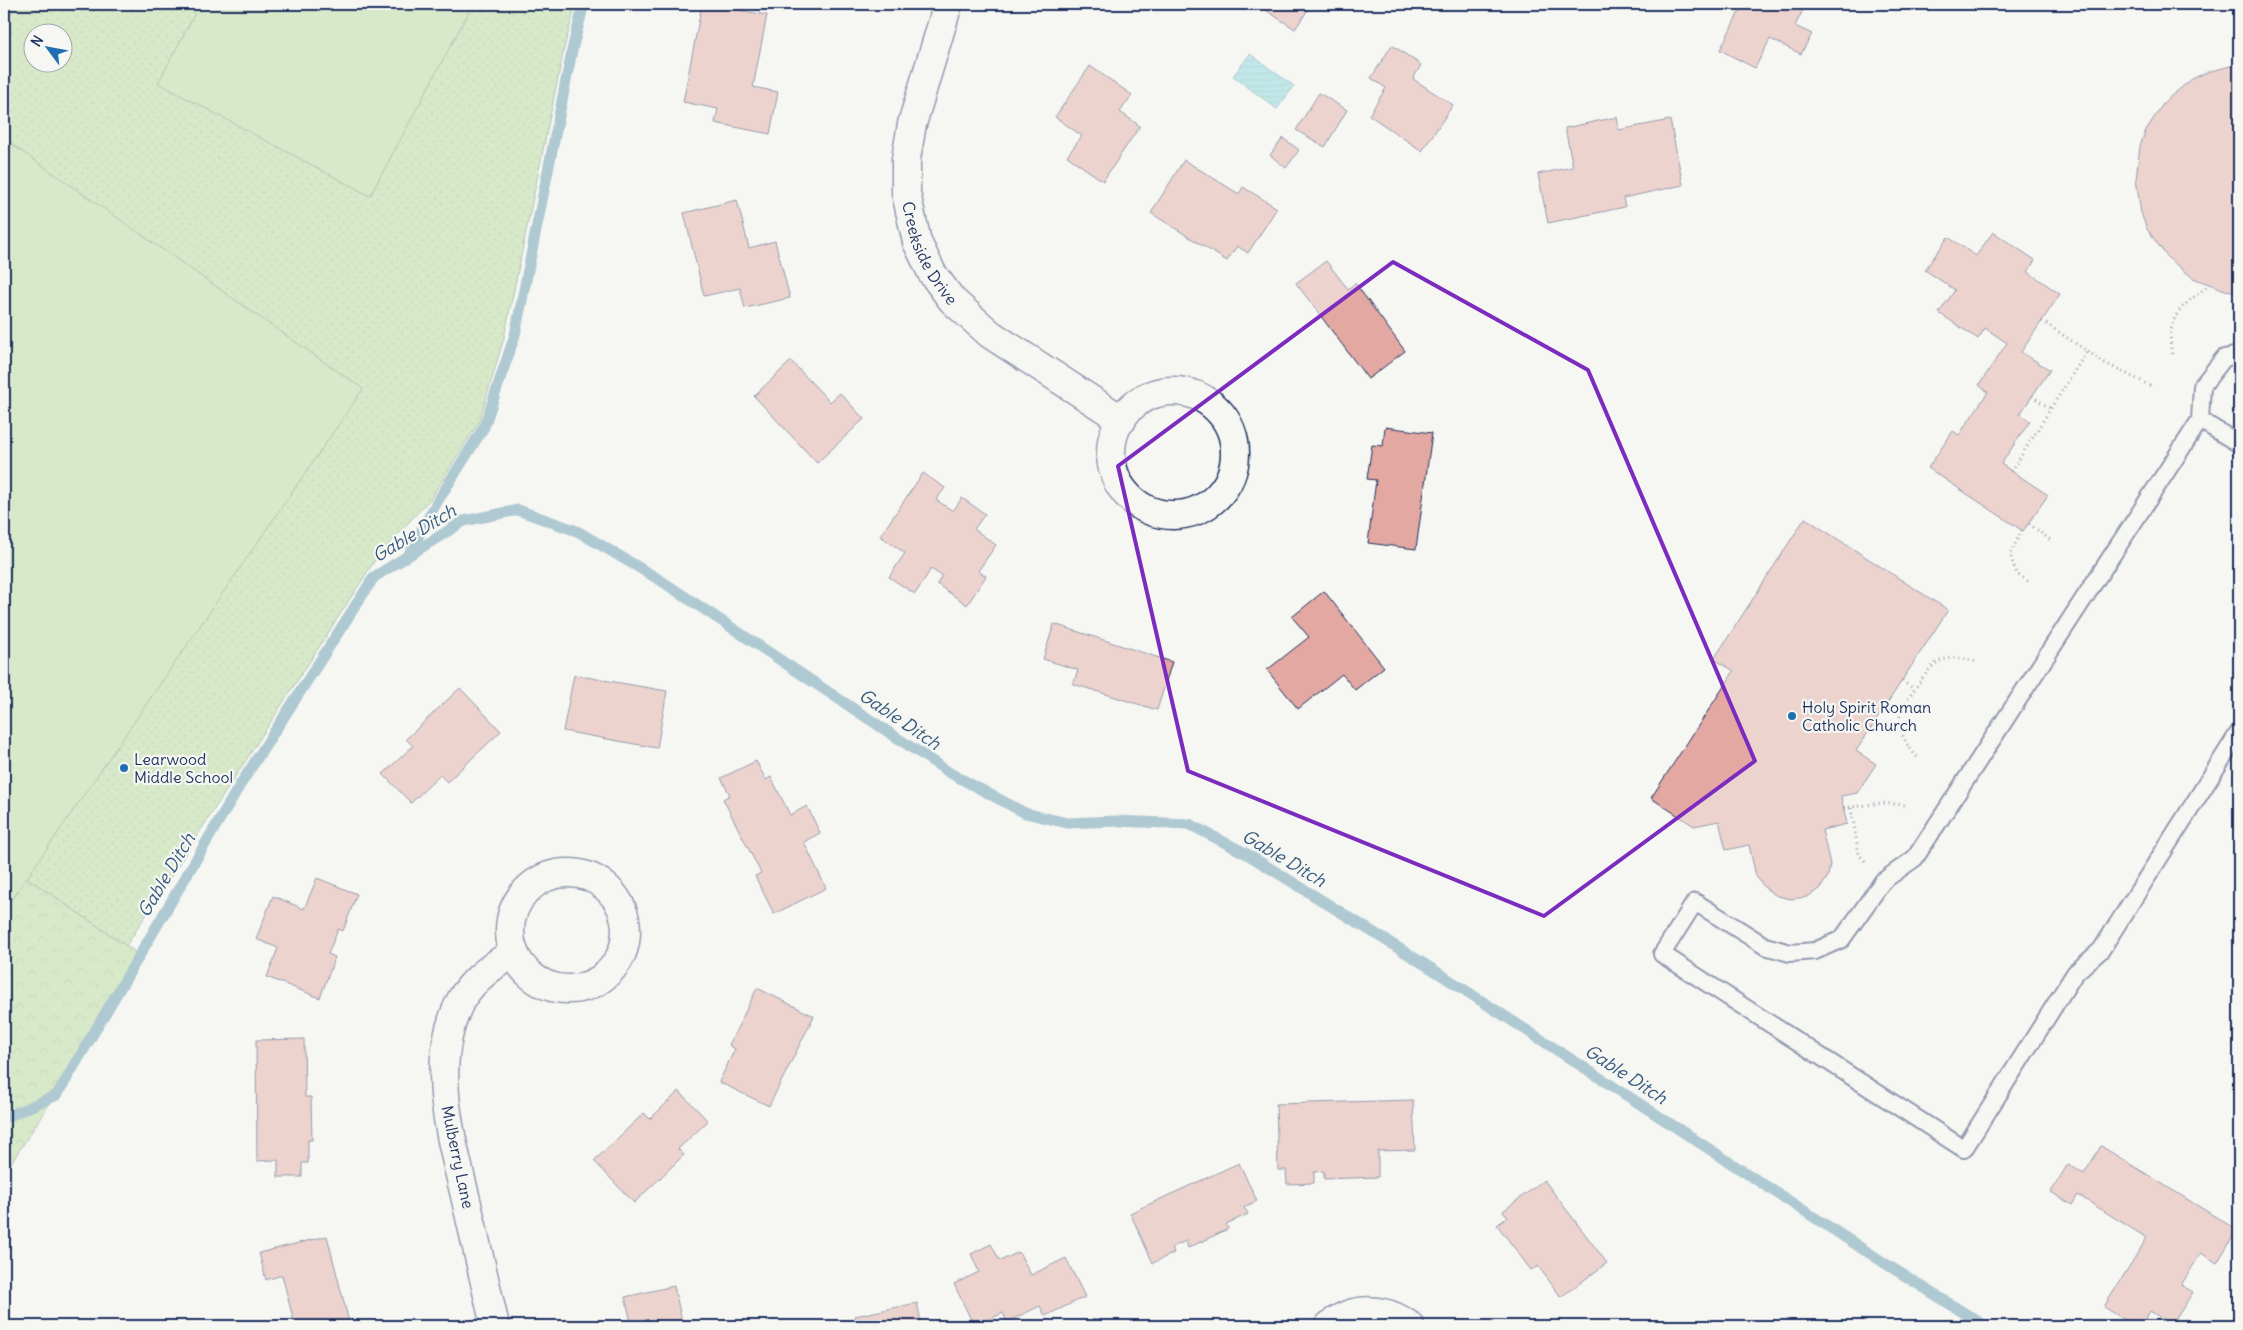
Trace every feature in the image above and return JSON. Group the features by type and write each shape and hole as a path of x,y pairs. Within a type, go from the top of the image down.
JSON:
{"street":[{"name":"Creekside Drive","path":"948,4 912,124 906,159 906,193 917,242 932,273 952,300 990,334 1122,420"},
{"path":"1164,392 1179,392 1193,395 1213,406 1227,423 1234,444 1235,459 1232,473 1221,493 1204,507 1183,515 1168,515 1154,512 1134,501 1120,484 1112,463 1113,441 1122,420 1137,404 1149,396 1164,392"},
{"path":"567,872 590,876 614,894 624,913 627,936 621,957 607,974 588,986 566,989 544,984 526,971 514,952 510,930 515,909 527,890 546,877 567,872"},
{"name":"Mulberry Lane","path":"495,1326 447,1116 444,1073 447,1039 462,1000 484,971 514,952"},
{"path":"1329,1326 1348,1314 1373,1311 1397,1318 1410,1326"}],"lane":[{"path":"2239,354 2224,358 2202,386 2200,420 1915,858 1883,881 1842,939 1815,951 1790,953 1765,946 1695,902 1662,954 1964,1149 2075,973 2100,950 2239,732"},
{"path":"2200,420 2239,444"}],"path":[{"path":"2172,354 2170,331 2173,319 2182,307 2209,285"},
{"path":"2042,321 2105,364 2151,386"},
{"path":"2011,472 2087,351"},
{"path":"2032,396 2051,409"},
{"path":"2028,524 2053,542"},
{"path":"2022,530 2010,555 2017,574 2028,581"},
{"path":"1917,757 1904,738 1900,718 1901,709 1928,667 1939,661 1960,658 1977,662"},
{"path":"1902,681 1914,689"},
{"path":"1844,808 1882,803 1905,805"},
{"path":"1851,808 1860,856 1867,864"}],"highlighted area":[{"path":"1393,262 1588,370 1755,761 1544,916 1188,771 1118,466"}],"green space":[{"name":"Learwood Middle School","path":"4,4 576,4 565,44 504,338 479,422 431,498 377,557 126,946 4,862 4,123 13,110 4,104"},
{"path":"200,4 473,4 370,196 158,83"},
{"path":"4,139 363,389 4,911"},
{"path":"4,862 144,958 4,1174"}],"water":[{"path":"1250,54 1294,86 1277,109 1233,76"}],"building":[{"path":"702,4 767,15 753,87 778,92 770,134 715,123 718,109 683,102"},
{"path":"1256,4 1312,4 1295,29"},
{"path":"1743,4 1806,4 1795,26 1812,34 1801,54 1770,39 1755,68 1720,50"},
{"path":"1392,45 1421,65 1413,79 1453,105 1422,151 1369,115 1386,88 1371,78"},
{"path":"2239,64 2239,292 2225,290 2193,278 2167,257 2147,229 2141,213 2136,179 2140,146 2146,130 2165,101 2192,79 2207,72"},
{"path":"1090,66 1132,95 1120,112 1140,126 1103,181 1067,156 1082,136 1055,117"},
{"path":"1319,93 1347,110 1325,147 1296,130"},
{"path":"1617,117 1619,130 1670,120 1683,185 1623,198 1625,207 1548,223 1538,174 1573,167 1565,128"},
{"path":"1283,138 1299,150 1286,168 1270,155"},
{"path":"1184,160 1239,194 1243,187 1277,208 1248,253 1237,246 1227,261 1151,213"},
{"path":"737,200 749,248 775,241 790,298 745,308 740,288 704,296 684,213"},
{"path":"1993,232 2035,260 2028,272 2060,294 2021,352 2050,370 2020,414 2030,421 2001,464 2048,495 2023,531 1928,468 1953,431 1959,435 1988,392 1979,385 2007,343 1985,328 1978,339 1939,313 1955,290 1925,270 1948,237 1976,256"},
{"path":"1326,261 1348,289 1355,283 1405,351 1368,379 1296,283"},
{"path":"2239,339 2239,381 2237,381"},
{"path":"791,361 830,402 840,393 864,419 817,463 754,396"},
{"path":"1385,427 1432,433 1416,549 1368,543 1376,480 1367,479 1372,445 1383,446"},
{"path":"923,473 945,488 936,500 953,511 962,498 985,514 974,529 996,545 978,571 986,576 967,605 937,584 942,576 931,569 915,594 889,577 905,553 880,536"},
{"name":"Holy Spirit Roman Catholic Church","path":"1805,518 1948,610 1856,751 1876,764 1857,793 1841,796 1847,824 1822,830 1830,864 1828,876 1820,889 1807,897 1791,899 1777,896 1765,888 1756,876 1749,845 1726,850 1719,821 1694,826 1651,798 1734,671 1714,659"},
{"path":"1324,591 1384,667 1355,690 1342,674 1298,709 1267,670 1309,637 1292,617"},
{"path":"1054,624 1172,662 1157,710 1073,684 1078,670 1043,659"},
{"path":"574,675 667,691 657,748 563,731"},
{"path":"460,688 501,731 447,782 440,775 411,803 383,774 413,746 406,739"},
{"path":"756,761 766,780 771,777 790,815 807,806 820,833 804,842 826,888 774,914 755,876 761,873 723,799 730,795 721,778"},
{"path":"317,878 357,894 343,931 338,929 328,954 335,957 320,998 267,977 278,948 256,939 273,896 304,909"},
{"path":"757,988 814,1016 769,1106 719,1082 735,1049 729,1045"},
{"path":"304,1039 305,1097 311,1097 312,1140 308,1140 308,1163 302,1163 302,1177 278,1177 278,1160 257,1161 256,1040"},
{"path":"679,1091 708,1121 678,1149 684,1155 634,1203 594,1161 644,1113 650,1119"},
{"path":"1413,1100 1415,1150 1378,1151 1378,1177 1324,1179 1324,1171 1314,1172 1314,1183 1287,1184 1286,1170 1278,1170 1276,1104"},
{"path":"2101,1146 2237,1230 2217,1263 2201,1253 2181,1285 2193,1292 2172,1325 2150,1311 2141,1326 2135,1326 2104,1307 2147,1238 2078,1195 2072,1205 2051,1192 2068,1164 2084,1174"},
{"path":"1239,1163 1257,1201 1244,1207 1248,1214 1226,1224 1228,1229 1188,1248 1186,1241 1172,1247 1174,1253 1153,1263 1130,1213"},
{"path":"1544,1180 1607,1263 1561,1297 1538,1266 1531,1270 1497,1225 1508,1217 1503,1211"},
{"path":"327,1236 350,1326 295,1326 282,1275 266,1280 259,1253"},
{"path":"991,1244 1000,1261 1019,1252 1031,1275 1066,1258 1085,1297 1045,1316 1040,1306 1007,1322 1003,1313 974,1326 954,1284 979,1272 971,1254"},
{"path":"674,1286 683,1326 632,1326 625,1297"},
{"path":"917,1303 922,1326 843,1326 857,1323 855,1316"}],"waterway":[{"path":"409,554 437,502 484,427 515,335 573,46 584,4"},
{"name":"Gable Ditch","path":"4,1118 57,1095 240,785 374,577 464,521 518,510 577,531 660,580 950,773 1025,813 1067,823 1116,821 1189,824 1247,854 1437,972 1886,1264 1985,1326"}],"place":[{"name":"Holy Spirit Roman Catholic Church","path":"1792,716"},
{"name":"Learwood Middle School","path":"124,768"}]}
